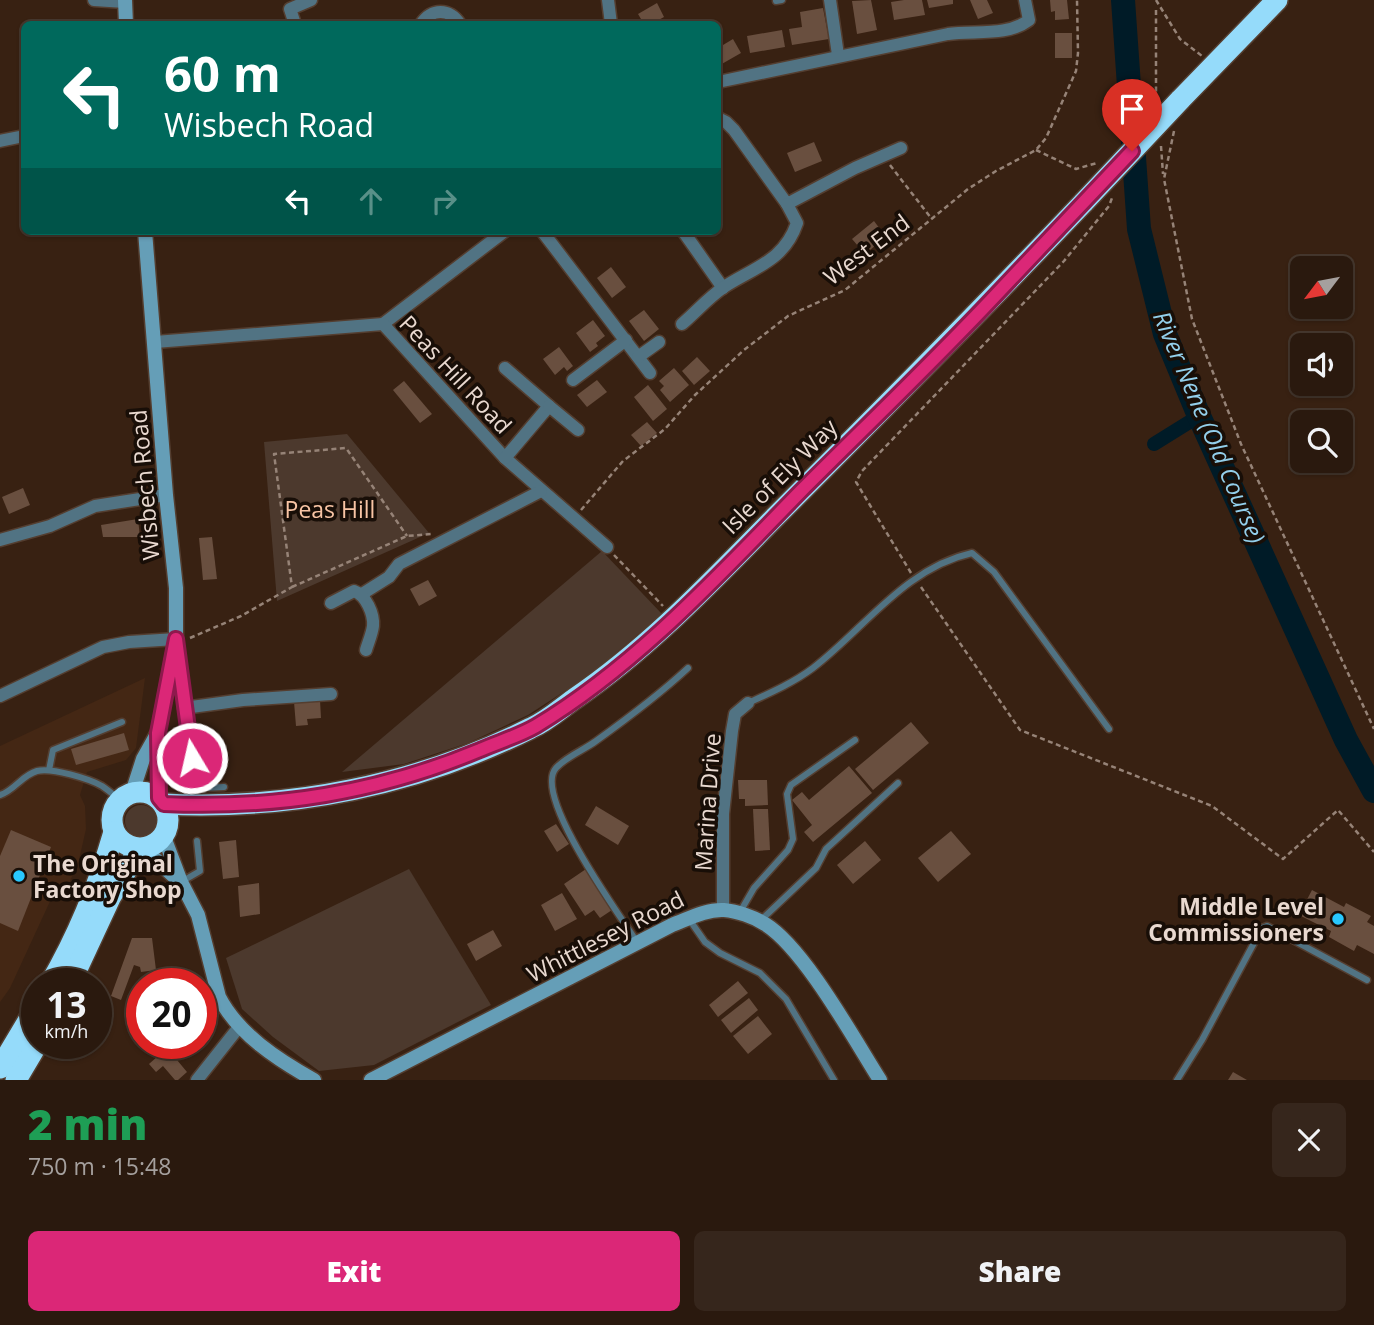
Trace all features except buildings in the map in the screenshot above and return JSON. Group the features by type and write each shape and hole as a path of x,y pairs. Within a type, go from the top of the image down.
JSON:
{"highway":[{"name":"Isle of Ely Way","path":"164,816 211,806 304,799 374,787 441,766 533,727 605,678 675,618 992,299 1277,0"},
{"path":"58,968 85,914 106,862 114,832 112,815 126,796 141,792 164,816 152,846 141,849 124,844 114,832"},
{"path":"77,968 110,898 141,849"},
{"path":"0,1068 21,1033"},
{"path":"16,1080 28,1059"}],"street":[{"path":"94,0 125,1 126,21"},
{"path":"294,21 290,9 312,0"},
{"path":"608,0 611,21"},
{"path":"721,81 948,34 1009,30 1020,27 1029,20 1026,0"},
{"path":"832,1 838,55"},
{"path":"423,21 436,12 445,12 457,21"},
{"path":"682,324 723,288 783,251 792,238 797,222 734,130 721,120"},
{"path":"0,141 21,137"},
{"path":"787,204 855,168 901,148"},
{"name":"Wisbech Road","path":"145,235 176,589 176,639 158,733 164,816"},
{"path":"383,324 500,235"},
{"path":"545,235 650,373"},
{"path":"686,235 723,288"},
{"name":"Peas Hill Road","path":"155,342 383,324 505,458 607,547"},
{"path":"573,380 626,340"},
{"path":"638,356 659,342"},
{"path":"505,368 578,430"},
{"path":"505,458 549,406"},
{"path":"362,594 389,577 399,564 541,491"},
{"path":"0,540 50,526 94,506 166,495"},
{"path":"331,603 354,592 362,594 374,624 366,650"},
{"path":"0,696 103,648 130,642 176,639"},
{"path":"184,708 243,700 331,694"},
{"name":"Marina Drive","path":"723,910 723,814 732,731 735,715 747,704"},
{"name":"Wisbech Road","path":"126,796 158,733"},
{"path":"164,816 181,882 198,915 219,998 239,1027 287,1064 314,1080"},
{"path":"141,849 181,882"},
{"name":"Whittlesey Road","path":"372,1080 638,943 706,912 723,910 760,922 787,942 880,1080"},
{"path":"197,1080 239,1027"}],"lane":[{"name":"Marina Drive","path":"747,704 796,680 815,667 878,608 915,578 953,557 972,553 994,572 1109,729"},
{"path":"176,639 196,783 203,788 224,787"},
{"path":"638,943 576,848 558,807 551,778 555,768 595,742 688,668"},
{"path":"49,770 53,750 122,722"},
{"path":"739,914 754,888 788,850 793,839 787,794 791,785 855,740"},
{"path":"0,795 5,794 23,778 37,771 49,770 126,796"},
{"path":"760,922 816,868 826,849 898,783"},
{"path":"181,882 200,871 197,841"},
{"path":"689,919 705,942 720,953 760,973 786,999 834,1080"},
{"path":"1177,1080 1202,1040 1262,928 1267,926 1367,980"}],"path":[{"name":"West End","path":"574,518 624,461 665,429 695,395 744,350 788,316 845,290 968,188 1035,150 1046,138 1076,71 1077,0"},
{"path":"1156,0 1180,40 1214,66"},
{"path":"1156,10 1156,102"},
{"path":"1164,179 1175,127"},
{"path":"1160,141 1164,179 1192,319 1241,444 1374,729"},
{"path":"1035,150 1076,169 1099,163"},
{"path":"884,156 931,218"},
{"path":"1109,206 1065,261 862,471 856,482 915,578 1020,730 1212,806 1283,859 1338,810 1374,852"},
{"path":"176,639 193,638 241,616 292,587 407,536 346,448 274,454 292,587"},
{"path":"607,547 675,618"}],"shaded area":[{"path":"145,678 136,748 126,760 87,772 80,795 85,806 86,829 79,860 62,900 52,897 10,988 0,1002 0,746"}],"green space":[{"name":"Peas Hill","path":"347,434 429,533 277,601 264,442"},
{"path":"602,551 662,614 591,674 528,715 468,743 404,764 342,772"},
{"path":"141,805 153,809 157,821 153,833 141,837 129,833 125,821 129,809"},
{"path":"409,869 491,1005 374,1065 319,1071 273,1037 242,1009 226,958"}],"waterway":[{"name":"River Nene (Old Course)","path":"1123,0 1139,229 1165,334 1199,416 1346,740 1374,791"},
{"path":"1154,444 1199,416"}],"place":[{"name":"The Original Factory Shop","path":"19,876"},
{"name":"Middle Level Commissioners","path":"1338,919"}],"route":[{"path":"192,758 176,639 158,733 159,798 164,804 211,806 257,803 304,799 374,787 441,766 533,727 605,678 675,618 992,299 1132,151"}]}
